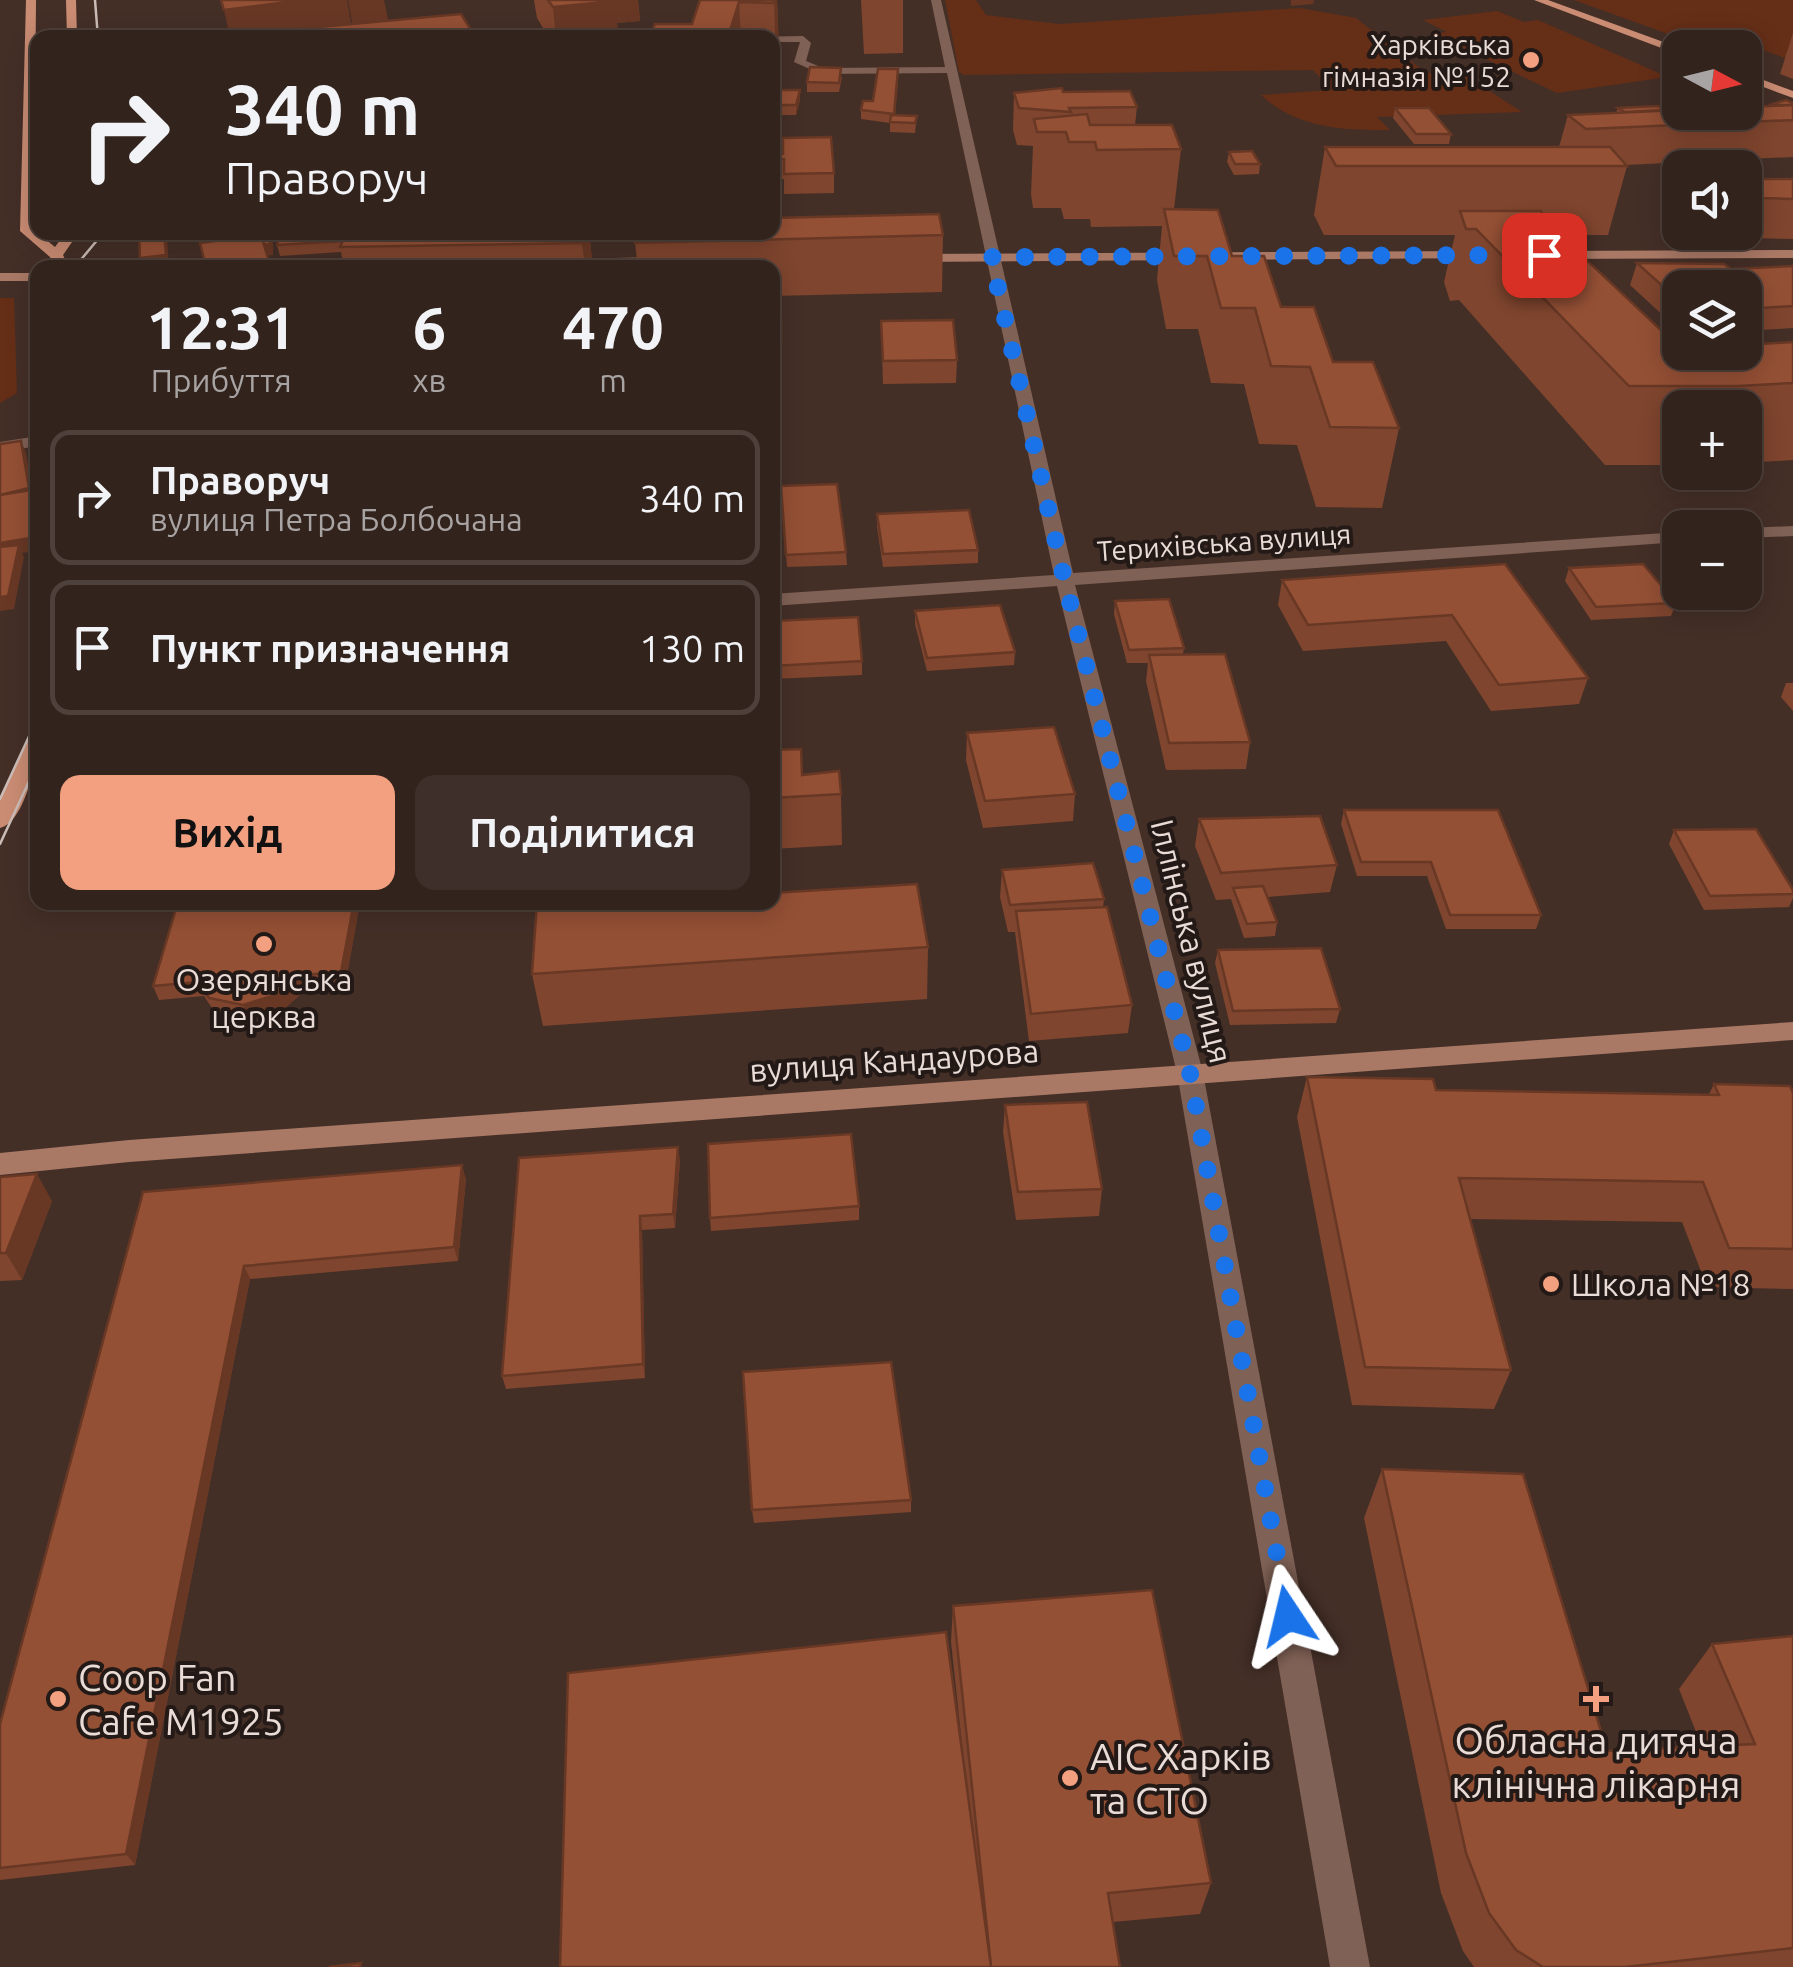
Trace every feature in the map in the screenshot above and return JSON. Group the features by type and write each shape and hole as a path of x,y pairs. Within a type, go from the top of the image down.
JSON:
{"main road":[{"path":"31,30 32,0"},
{"path":"71,0 72,30"},
{"path":"1539,0 1662,45"},
{"path":"1762,82 1793,94"},
{"path":"30,93 30,235"},
{"path":"36,240 58,260"},
{"path":"0,821 30,759"}],"street":[{"name":"Іллінська вулиця","path":"936,0 1065,582 1190,1073 1350,1967"},
{"path":"780,38 802,38 806,44 800,62 821,70 952,70"},
{"path":"1526,255 1793,254"},
{"path":"894,258 1490,255"},
{"path":"0,277 30,277"},
{"path":"0,447 30,442"},
{"path":"1762,532 1793,530"},
{"name":"Терихівська вулиця","path":"780,600 1662,537"},
{"name":"вулиця Кандаурова","path":"0,1164 129,1151 1793,1031"}],"shaded area":[{"path":"945,0 976,0 986,15 1060,24 1300,8 1356,18 1426,73 1462,73 1522,112 1377,117 1390,130 1356,130 1305,121 1261,95 1332,90 1313,70 964,75 959,72"},
{"path":"1574,0 1793,0 1793,61 1762,50 1762,30 1662,32"},
{"path":"1497,11 1524,22 1538,20 1662,74 1662,78 1557,93 1433,34 1447,32 1423,20"},
{"path":"0,298 14,298 17,393 0,403"}],"building":[{"path":"221,0 303,0 224,10"},
{"path":"548,0 614,0 615,1 553,7"},
{"path":"700,0 774,0 739,2 730,30 652,30 655,24 692,24"},
{"path":"461,14 471,30 286,30"},
{"path":"810,67 841,68 839,83 807,82"},
{"path":"878,69 898,69 894,114 861,110 863,101 873,101"},
{"path":"1062,88 1063,92 1130,91 1137,107 1069,108 1071,112 1019,108 1014,93"},
{"path":"780,90 800,90 796,105 780,105"},
{"path":"1786,100 1793,105 1769,105"},
{"path":"1793,105 1793,120 1762,121 1762,106"},
{"path":"1658,106 1662,110 1625,112 1618,108"},
{"path":"1395,108 1429,108 1451,134 1416,134"},
{"path":"1662,111 1662,126 1586,129 1568,115"},
{"path":"1087,114 1090,125 1172,125 1181,149 1097,150 1095,142 1069,142 1066,132 1037,132 1034,119"},
{"path":"891,115 917,116 915,123 890,122"},
{"path":"831,137 834,173 784,174 784,159 780,159 783,138"},
{"path":"1325,147 1610,147 1627,166 1336,166"},
{"path":"1252,151 1260,164 1235,164 1229,152"},
{"path":"1762,179 1793,179 1793,199 1762,198"},
{"path":"1164,209 1218,210 1232,256 1264,256 1281,307 1314,307 1333,362 1373,362 1399,428 1330,427 1310,367 1271,366 1255,308 1221,308 1207,256 1174,256"},
{"path":"1460,211 1541,211 1543,219 1662,331 1662,370 1762,370 1762,344 1793,342 1793,383 1629,386 1476,229 1466,229"},
{"path":"939,214 943,235 780,239 780,218"},
{"path":"139,240 165,240 166,255 140,258"},
{"path":"263,240 269,260 204,260 200,243"},
{"path":"278,240 343,240 343,241 277,245"},
{"path":"343,240 583,240 582,243 340,247"},
{"path":"636,240 750,240 635,243"},
{"path":"1637,263 1724,264 1731,269 1793,266 1793,306 1762,308 1762,270 1662,270 1662,286"},
{"path":"953,320 957,360 883,361 881,321"},
{"path":"21,441 29,488 0,495 0,444"},
{"path":"837,484 846,552 786,555 781,486"},
{"path":"30,490 30,538 0,543 0,495"},
{"path":"969,510 978,550 883,554 877,514"},
{"path":"19,545 8,596 0,597 0,547"},
{"path":"1505,564 1588,678 1499,685 1452,615 1308,625 1282,580"},
{"path":"1643,564 1662,586 1662,604 1596,607 1569,568"},
{"path":"1169,599 1184,648 1129,650 1115,601"},
{"path":"1000,605 1015,652 927,658 915,611"},
{"path":"858,617 862,661 780,666 780,621"},
{"path":"1225,654 1250,742 1169,743 1149,655"},
{"path":"1054,727 1075,794 985,801 967,733"},
{"path":"801,749 802,775 839,771 841,794 780,798 780,750"},
{"path":"1344,810 1498,810 1541,915 1450,915 1431,862 1361,862"},
{"path":"1320,816 1337,865 1221,873 1199,819"},
{"path":"1756,829 1793,894 1710,896 1674,830"},
{"path":"1093,863 1104,899 1010,905 1002,870"},
{"path":"917,884 928,947 532,974 536,910 780,910 780,893"},
{"path":"1263,886 1277,922 1247,924 1233,888"},
{"path":"1107,907 1132,1005 1031,1014 1016,911"},
{"name":"Озерянська церква","path":"176,910 353,910 341,972 303,975 281,993 243,1005 209,998 198,982 153,986"},
{"path":"1321,948 1340,1009 1233,1011 1218,950"},
{"path":"1307,1077 1433,1079 1436,1090 1719,1095 1714,1084 1790,1086 1793,1249 1729,1248 1703,1182 1459,1178 1511,1370 1365,1367"},
{"path":"1087,1102 1102,1189 1018,1192 1005,1105"},
{"path":"851,1134 859,1206 710,1218 708,1144"},
{"path":"678,1147 673,1214 640,1216 643,1364 502,1376 519,1158"},
{"path":"462,1165 454,1247 244,1266 126,1854 0,1868 0,1724 143,1192"},
{"path":"37,1174 6,1253 0,1253 0,1177"},
{"path":"891,1362 911,1500 752,1510 743,1372"},
{"name":"Обласна дитяча клінічна лікарня","path":"1382,1469 1523,1474 1607,1751 1755,1744 1712,1644 1793,1636 1793,1948 1625,1967 1543,1967 1516,1950 1489,1913 1466,1853"},
{"name":"АІС Харків та СТО","path":"1152,1590 1211,1883 1108,1893 1120,1967 991,1967 953,1606"},
{"path":"946,1632 991,1967 560,1967 568,1673"}],"tram line":[{"path":"95,0 97,30"},
{"path":"81,260 97,240"},
{"path":"0,799 30,734"},
{"path":"0,844 30,779"}],"place":[{"name":"Харківська гімназія №152","path":"1531,60"},
{"name":"Озерянська церква","path":"264,944"},
{"name":"Школа №18","path":"1551,1284"},
{"name":"Coop Fan Cafe M1925","path":"58,1699"},
{"name":"Обласна дитяча клінічна лікарня","path":"1596,1699"},
{"name":"АІС Харків та СТО","path":"1070,1778"}],"route":[{"path":"1288,1616 1190,1073 1065,582 991,257 1544,255"}]}
